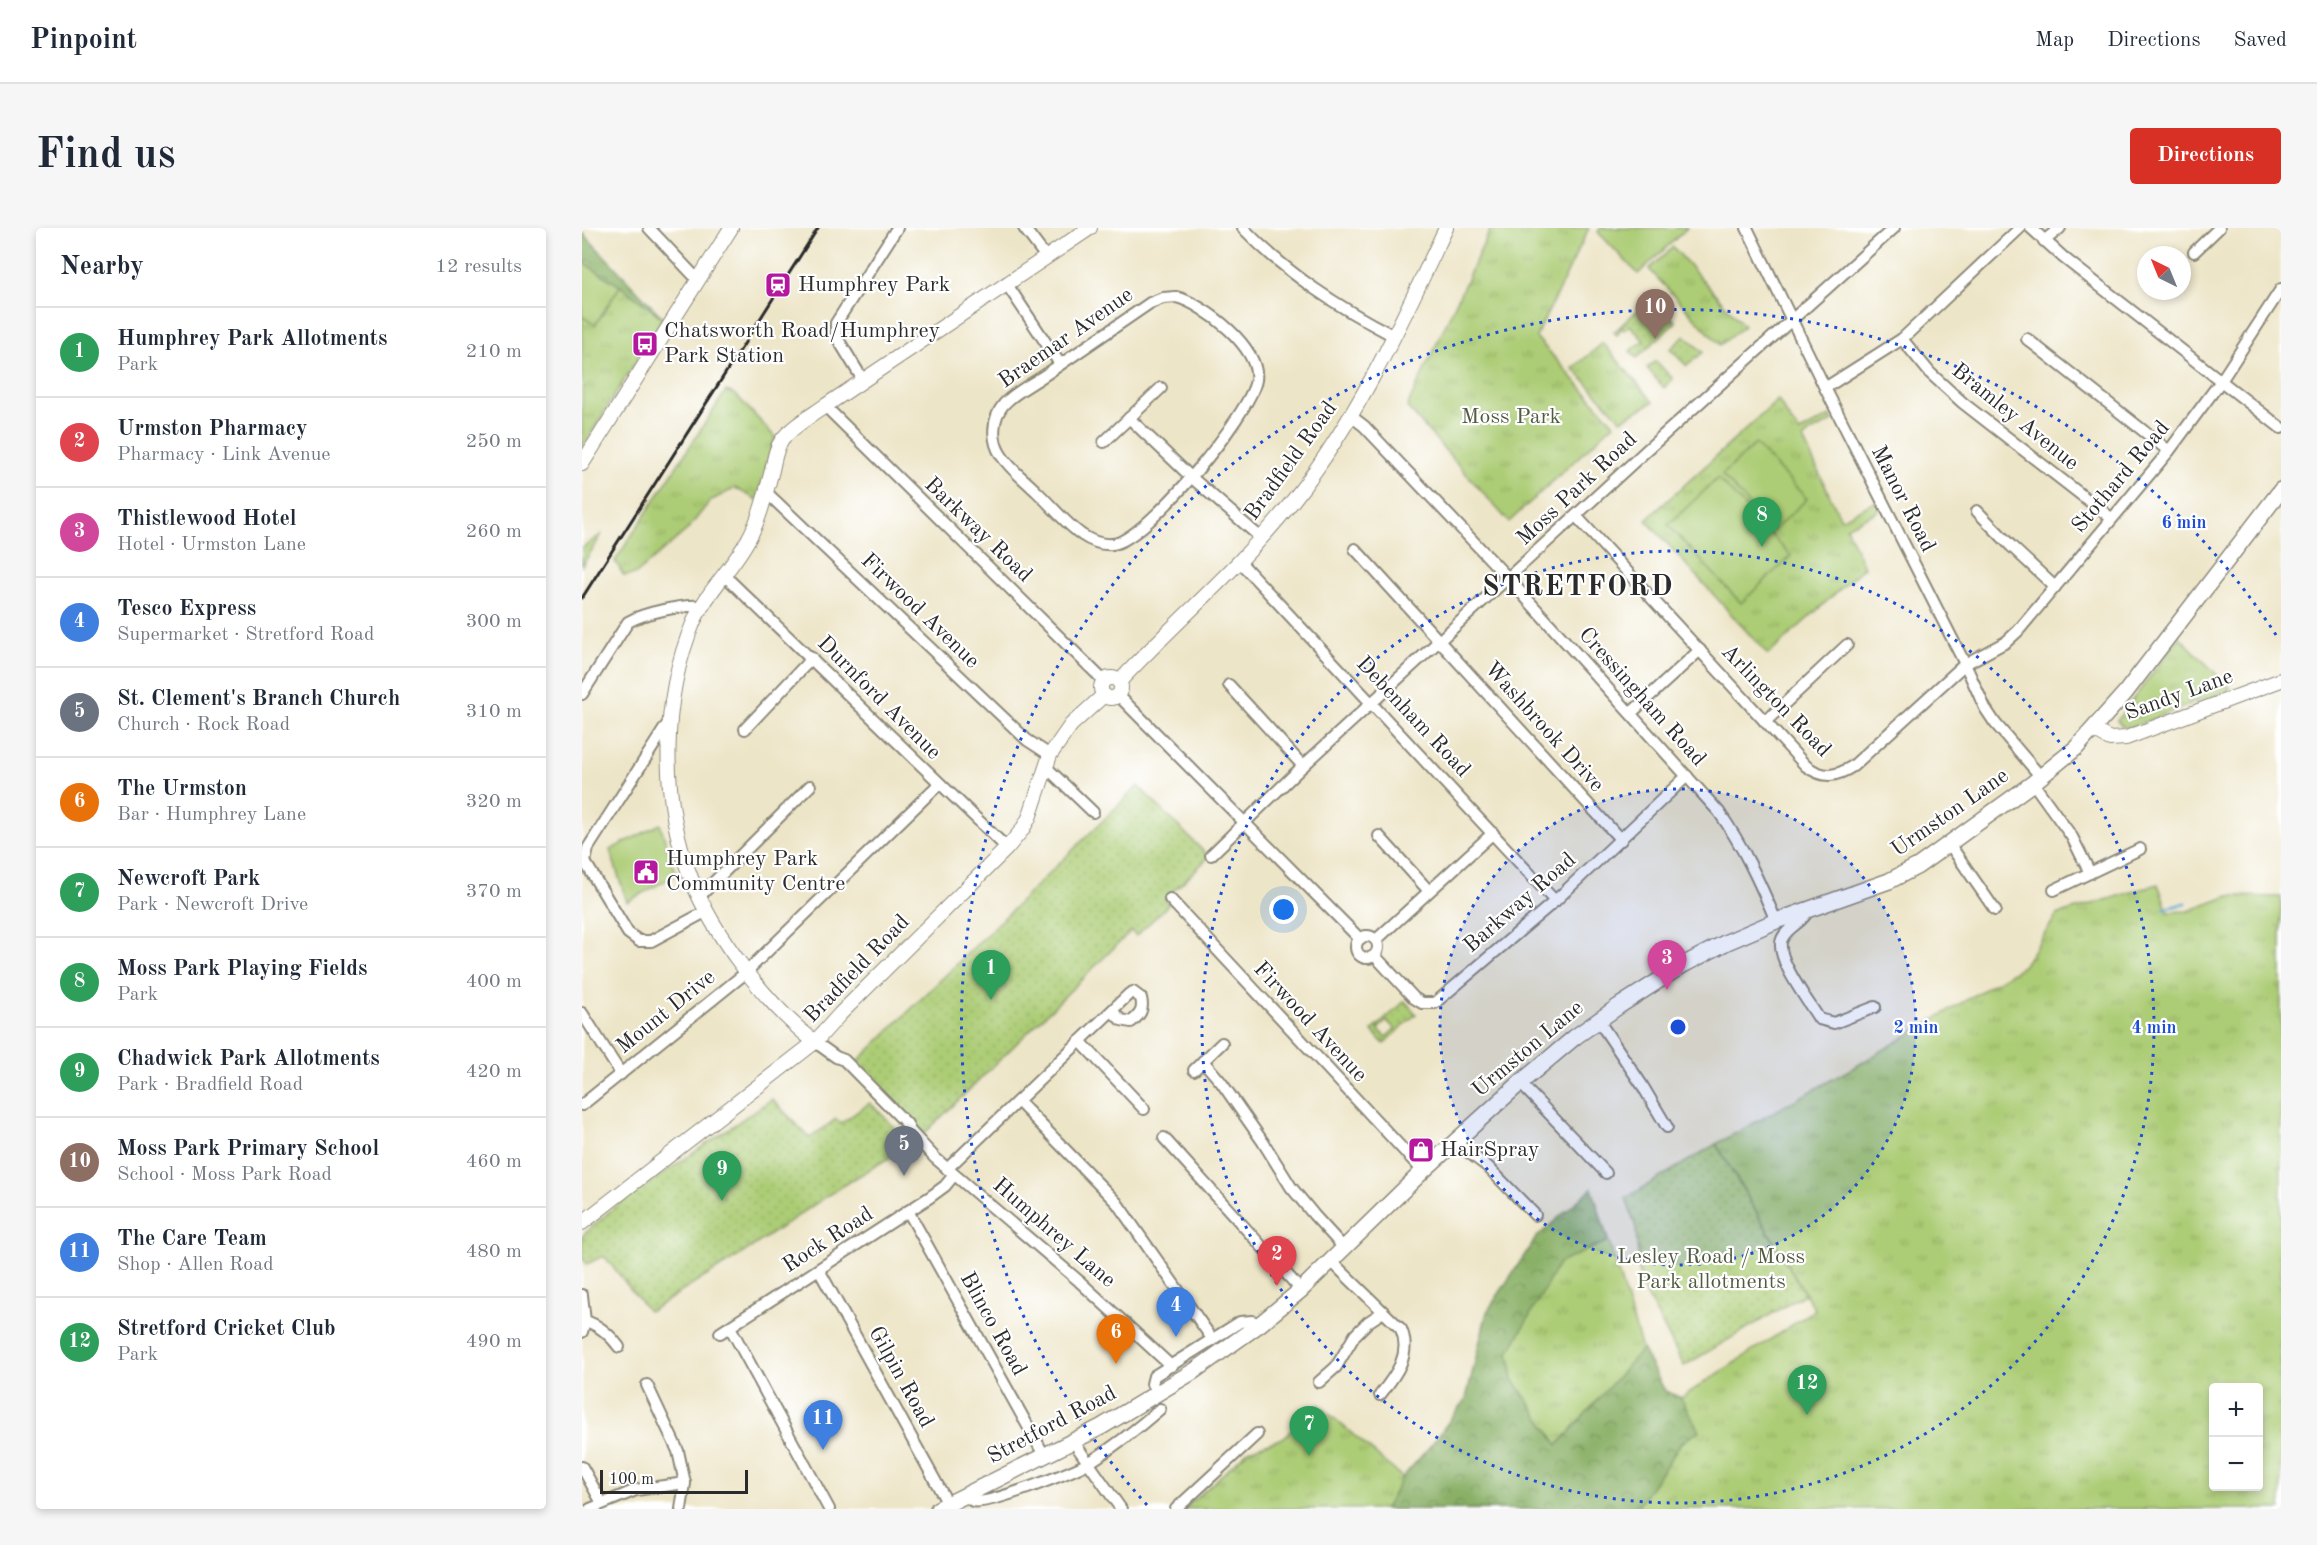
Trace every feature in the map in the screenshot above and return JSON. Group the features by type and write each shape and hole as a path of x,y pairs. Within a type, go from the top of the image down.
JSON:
{"main road":[{"name":"Urmston Lane","path":"1471,1126 1598,1020 1692,960 1776,921 1807,912 1889,881 1918,866 2037,780 2076,748 2093,730 2281,490"},
{"name":"Stretford Road","path":"943,1506 1166,1395 1301,1290 1471,1126"}],"street":[{"path":"649,228 698,280"},
{"path":"582,464 731,228"},
{"path":"863,380 838,342 836,323 897,228"},
{"path":"1024,228 1047,257"},
{"path":"825,406 1090,228"},
{"path":"1243,228 1282,265 1312,288 1347,312 1394,336"},
{"name":"Bradfield Road","path":"582,1223 815,1042 840,1014 1007,848 1029,818 1048,761 1071,725 1240,562 1295,498 1351,416 1394,336 1446,228"},
{"name":"Manor Road","path":"1747,228 1824,388 1965,664 1985,708 2037,780 2072,837 2090,873"},
{"path":"1824,388 1902,339 2020,228"},
{"path":"2031,228 2044,241 2281,428"},
{"path":"2044,241 2060,228"},
{"path":"2194,252 2219,228"},
{"name":"Moss Park Road","path":"1210,855 1245,824 1303,766 1891,229"},
{"path":"1006,284 1060,364"},
{"name":"Stothard Road","path":"1965,664 2006,642 2055,587 2169,451 2222,381 2281,289"},
{"name":"Braemar Avenue","path":"1176,297 1190,300 1250,352 1254,362 1256,381 1246,406 1191,477 1151,518 1120,542 1113,544 1097,542 1075,530 1006,462 997,447 994,430 996,421 1004,405 1150,303 1162,298 1176,297"},
{"name":"Bramley Avenue","path":"1902,339 1930,373 1963,403 2112,518"},
{"path":"2027,339 2169,451"},
{"path":"1104,442 1161,388"},
{"name":"Humphrey Lane","path":"825,406 783,438 777,450 761,510 749,539 702,606 681,659 670,720 669,752 674,814 686,863 706,911 746,972 770,1001 815,1042 836,1057 839,1064 950,1172 1079,1281 1171,1366"},
{"name":"Barkway Road","path":"825,406 1111,688 1360,939"},
{"name":"Cressingham Road","path":"1351,416 1364,426 1508,578 1719,812 1737,838 1776,921"},
{"path":"1129,418 1191,477 1261,538"},
{"name":"Firwood Avenue","path":"766,492 1027,740 1093,812"},
{"path":"1977,511 2055,587"},
{"name":"Arlington Road","path":"1576,516 1814,772 1830,777 1853,766 1965,664"},
{"name":"Washbrook Drive","path":"1355,549 1621,840"},
{"name":"Debenham Road","path":"1240,562 1556,901"},
{"name":"Durnford Avenue","path":"724,575 1007,848"},
{"path":"582,694 628,622 639,616 702,606"},
{"path":"1766,722 1847,645"},
{"path":"1631,713 1700,650"},
{"path":"745,729 812,658"},
{"name":"Sandy Lane","path":"2093,730 2110,739 2126,738 2281,680"},
{"path":"1229,685 1303,766"},
{"path":"670,720 588,848 585,862 628,933 639,941 651,941 706,911"},
{"name":"Barkway Road","path":"1375,956 1414,998 1422,1003 1435,1003 1556,901 1687,776"},
{"name":"Mount Drive","path":"582,1105 746,972 939,784"},
{"path":"699,897 810,786"},
{"path":"1376,940 1492,832"},
{"path":"1379,836 1429,891"},
{"path":"1950,845 1995,910"},
{"path":"2054,890 2140,849"},
{"name":"Firwood Avenue","path":"1170,898 1423,1171"},
{"path":"1807,912 1803,919 1783,936 1780,943 1781,956 1819,1018 1834,1023 1875,1007"},
{"path":"1366,936 1376,940 1378,950 1375,956 1368,958 1358,953 1356,946 1360,939 1366,936"},
{"path":"950,1172 1018,1101 1112,1011"},
{"path":"582,1013 621,1074"},
{"path":"1598,1020 1642,1085 1667,1128"},
{"path":"1080,1041 1144,1109"},
{"path":"1194,1070 1222,1043"},
{"path":"1203,1061 1221,1082 1263,1142 1291,1187 1318,1221 1344,1248"},
{"path":"1520,1083 1606,1173"},
{"path":"1018,1101 1117,1203 1213,1340"},
{"path":"1164,1138 1301,1290"},
{"path":"1455,1142 1488,1167 1535,1215"},
{"name":"Rock Road","path":"829,1509 725,1330 908,1211 945,1185 950,1172"},
{"name":"Blinco Road","path":"908,1211 1044,1455"},
{"path":"1331,1261 1401,1329 1406,1341 1402,1362 1380,1395"},
{"name":"Gilpin Road","path":"819,1270 943,1506"},
{"path":"582,1294 583,1327 594,1324 619,1347"},
{"path":"1319,1382 1336,1367 1355,1335 1383,1312"},
{"path":"1166,1395 1152,1384 1152,1378 1246,1320 1260,1324"},
{"path":"647,1385 678,1451 685,1483 681,1509"},
{"name":"Stretford Road","path":"965,1496 973,1501 980,1501 1006,1495 1087,1463 1129,1435 1166,1395"},
{"path":"1176,1509 1257,1434"},
{"path":"1073,1441 1121,1509"},
{"path":"582,1467 602,1503"},
{"path":"590,1509 636,1490 685,1483"}],"green space":[{"name":"Moss Park","path":"1491,228 1589,228 1536,337 1614,424 1509,522 1407,407"},
{"path":"1600,228 1687,228 1638,274 1598,232"},
{"path":"582,232 663,318 620,286 582,262"},
{"path":"1673,247 1744,326 1720,345 1649,269"},
{"path":"582,262 620,286 595,325 582,316"},
{"path":"620,286 663,318 582,448 582,316 596,324"},
{"path":"1652,297 1655,300 1641,312 1654,327 1667,313 1676,322 1637,358 1630,351 1644,341 1630,325 1624,330 1622,327 1617,335 1614,332"},
{"path":"1685,336 1703,352 1687,366 1670,349"},
{"path":"1603,343 1653,402 1621,420 1573,368"},
{"path":"1656,361 1673,379 1664,388 1647,368"},
{"path":"726,391 736,395 775,437 757,500 735,488 710,501 688,529 636,574 624,576 615,561"},
{"path":"1778,400 1800,432 1830,416 1833,421 1811,432 1803,439 1841,519 1875,502 1879,511 1846,527 1864,567 1768,655 1646,520"},
{"path":"1755,444 1807,499 1773,531 1722,475"},
{"path":"1718,478 1791,556 1741,603 1668,525"},
{"path":"602,534 582,566 582,548"},
{"path":"2180,637 2231,689 2134,726 2123,727 2117,720"},
{"path":"1138,786 1209,857 1165,899 1169,904 1136,936 1131,931 924,1134 855,1064"},
{"path":"660,824 676,875 627,902 610,850"},
{"path":"2158,884 2168,912 2188,911 2229,896 2281,897 2281,1509 1184,1509 1249,1450 1283,1438 1319,1405 1403,1478 1466,1399 1487,1312 1536,1238 1592,1188 1642,1349 1665,1391 1681,1398 1815,1310 1716,1144 1860,1064 2023,966 2057,915"},
{"path":"1405,1001 1416,1014 1384,1044 1372,1031","holes":["1387,1021 1395,1029 1386,1037 1378,1029"]},
{"path":"772,1099 810,1138 836,1119 841,1123 870,1103 912,1144 842,1186 737,1257 652,1310 648,1311 605,1257 587,1264 582,1257 582,1236 613,1208"},
{"name":"Lesley Road / Moss Park allotments","path":"1716,1144 1805,1294 1684,1366 1640,1282 1636,1228 1626,1198"},
{"path":"1592,1188 1608,1241 1559,1263 1509,1353 1513,1379 1558,1445 1642,1349 1665,1391 1681,1398 1699,1431 1681,1443 1636,1509 1385,1509 1402,1478 1432,1444 1466,1399 1487,1312 1536,1238"}],"waterway":[{"path":"2164,909 2186,903"}],"railway":[{"path":"582,598 818,228"}],"place":[{"name":"Humphrey Park","path":"778,285"},
{"name":"Moss Park Primary School","path":"1655,339"},
{"name":"Chatsworth Road/Humphrey Park Station","path":"645,344"},
{"name":"Moss Park Playing Fields","path":"1762,547"},
{"name":"Humphrey Park Community Centre","path":"646,872"},
{"name":"Thistlewood Hotel","path":"1667,990"},
{"name":"Humphrey Park Allotments","path":"991,1000"},
{"name":"HairSpray","path":"1421,1150"},
{"name":"St. Clement's Branch Church","path":"904,1176"},
{"name":"Chadwick Park Allotments","path":"722,1201"},
{"name":"Urmston Pharmacy","path":"1277,1286"},
{"name":"Tesco Express","path":"1176,1337"},
{"name":"The Urmston","path":"1116,1364"},
{"name":"Stretford Cricket Club","path":"1807,1415"},
{"name":"The Care Team","path":"823,1450"},
{"name":"Newcroft Park","path":"1309,1456"}],"district":[{"name":"STRETFORD","path":"1578,588"}]}
